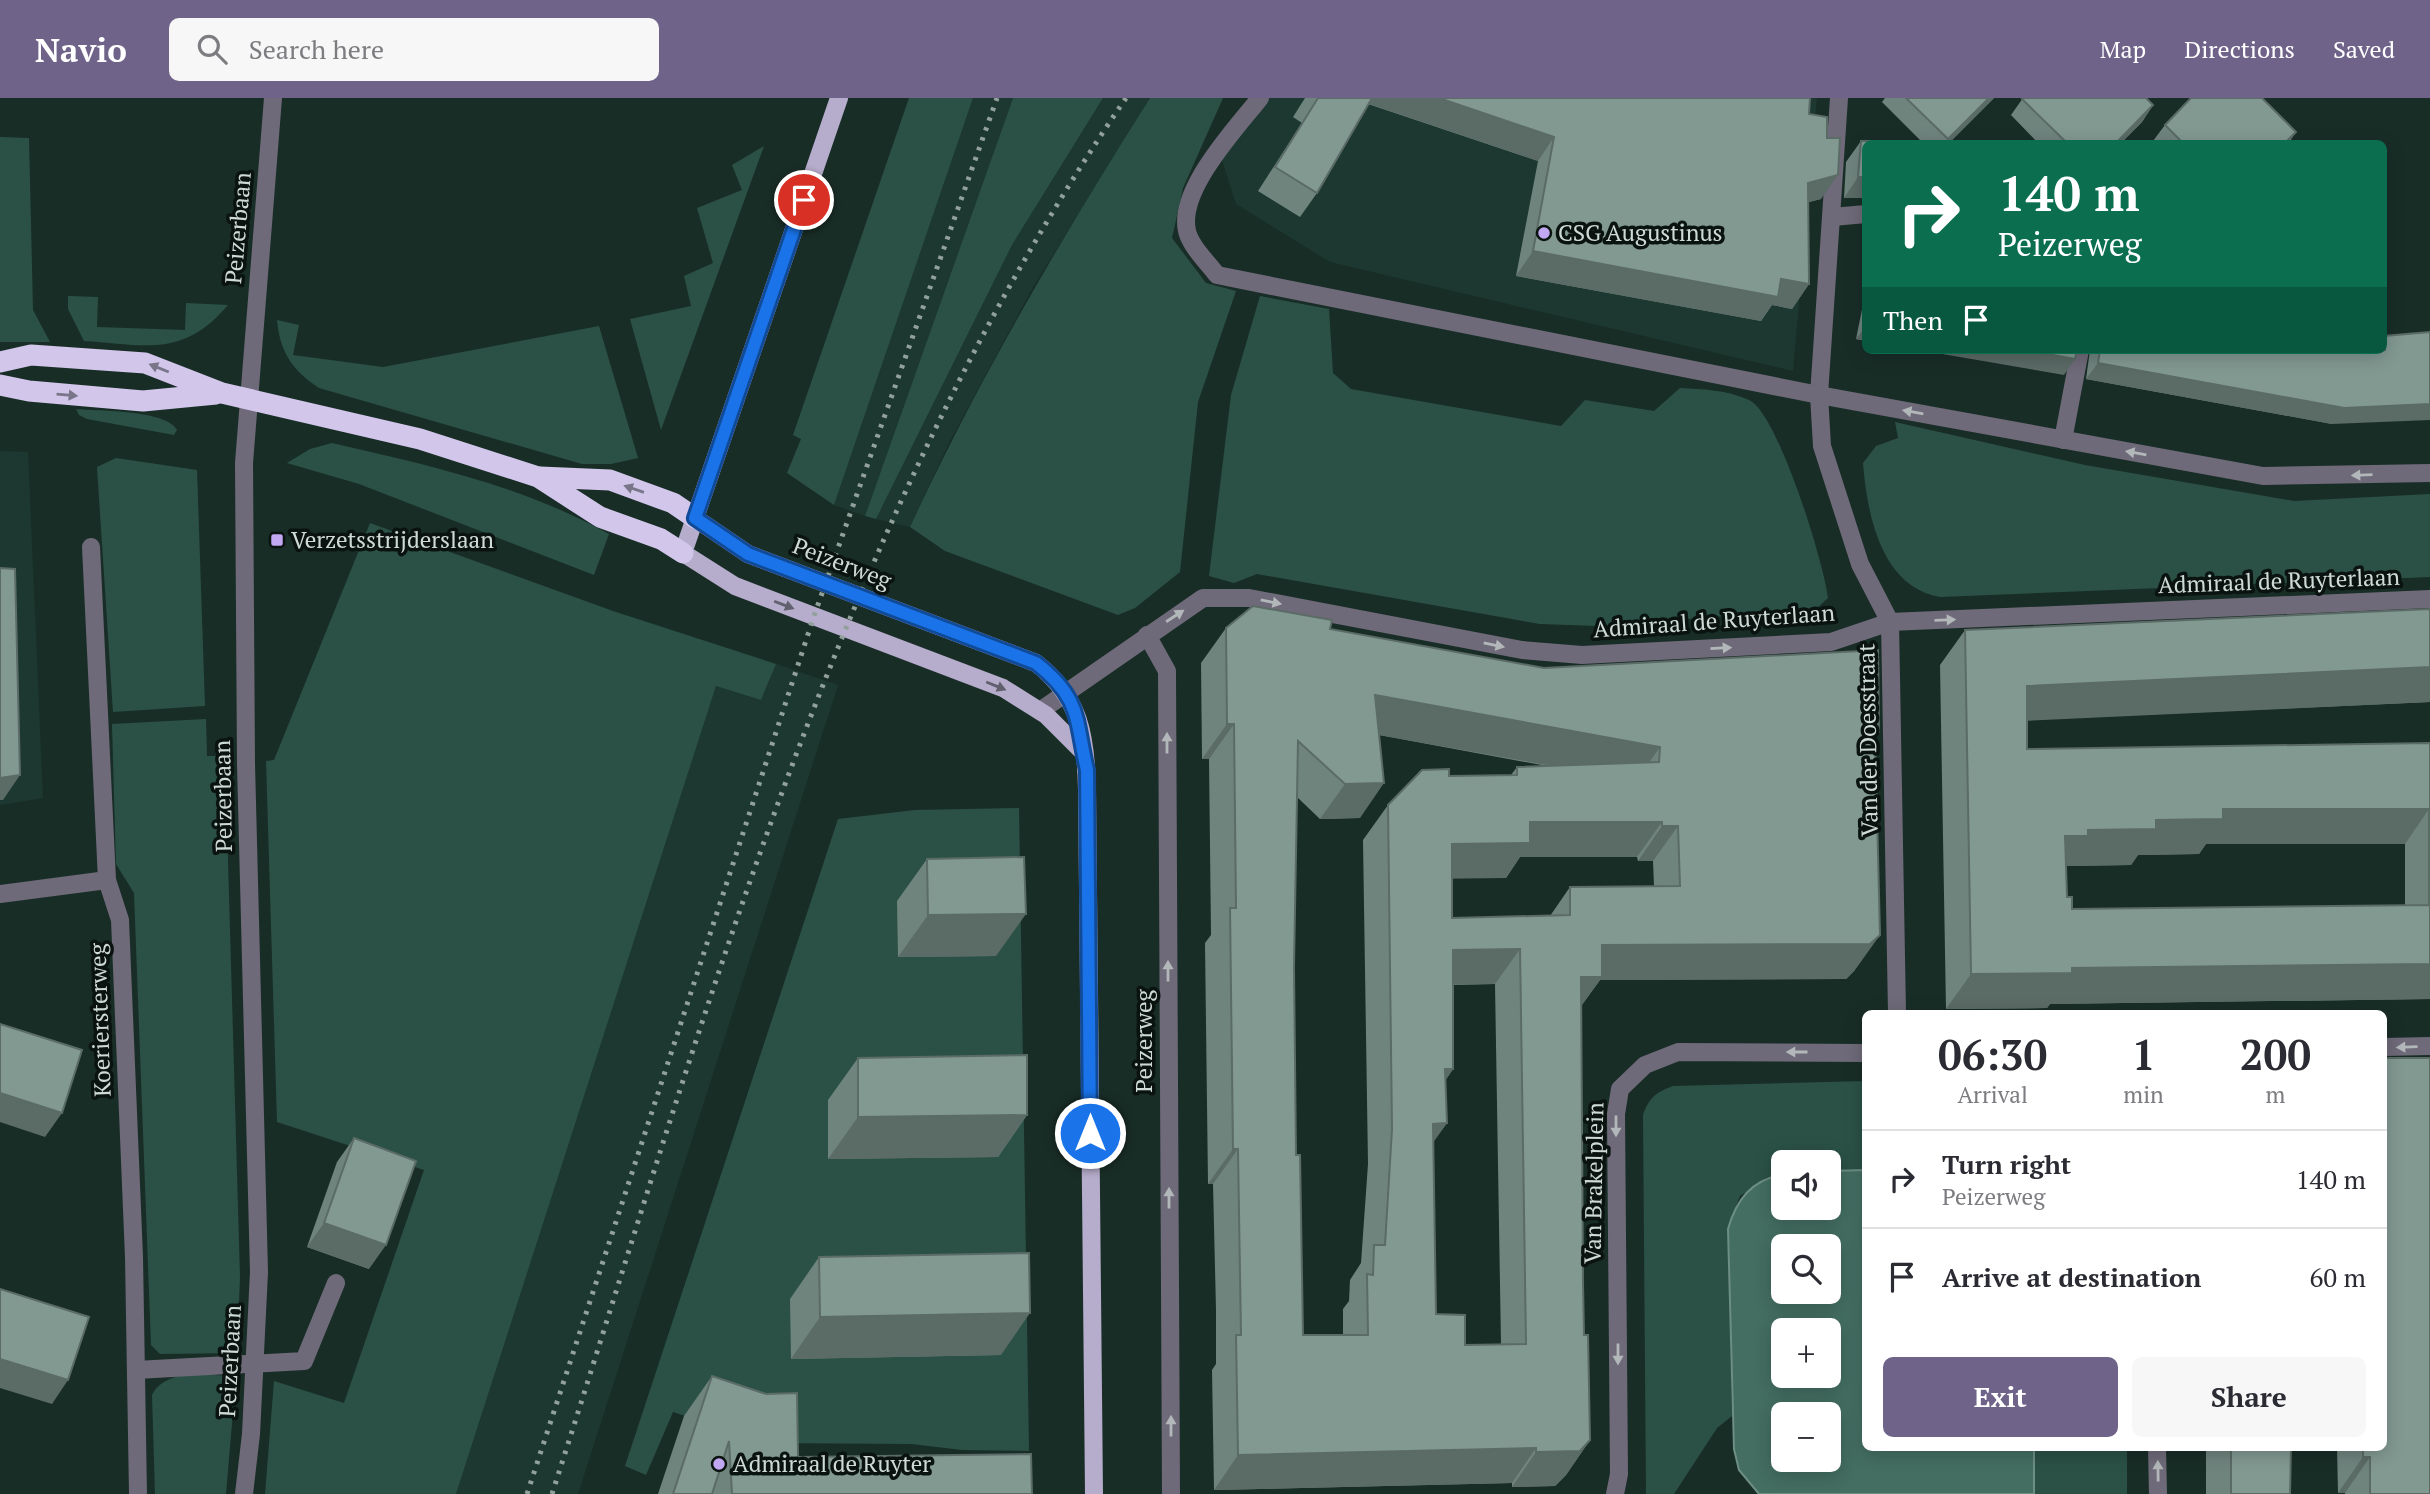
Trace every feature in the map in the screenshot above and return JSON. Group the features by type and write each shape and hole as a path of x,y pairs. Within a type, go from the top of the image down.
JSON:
{"highway":[{"path":"0,362 31,355 145,363 222,393 420,439 538,477 600,517 661,539 683,553"},
{"path":"0,385 29,391 143,401 222,393"},
{"path":"538,477 610,480 673,503 695,518"}],"main road":[{"path":"839,98 683,553 734,586 1003,688 1040,711 1083,752"},
{"name":"Peizerweg","path":"695,518 748,554 1036,663 1054,677 1077,712 1087,789 1094,1494"}],"street":[{"name":"Peizerbaan","path":"244,1494 255,1363 259,1272 244,463 273,98"},
{"path":"1260,98 1201,174 1186,211 1189,239 1217,275 1819,395 2263,476 2430,473"},
{"path":"1819,395 1839,98"},
{"path":"1832,217 1862,214"},
{"path":"2063,440 2079,354"},
{"name":"Van der Doesstraat","path":"1819,395 1822,446 1860,564 1890,622 1897,1010"},
{"name":"Koeriersterweg","path":"91,547 107,880 120,920 134,1257 138,1494"},
{"name":"Admiraal de Ruyterlaan","path":"1040,711 1203,598 1249,598 1522,650 1582,655 1831,642 1890,622 2430,599"},
{"name":"Peizerweg","path":"1147,635 1167,671 1171,1494"},
{"path":"0,894 107,880"},
{"path":"2387,1047 2430,1046"},
{"name":"Van Brakelplein","path":"1615,1494 1619,1474 1616,1114 1620,1088 1645,1065 1678,1052 1862,1052"},
{"path":"136,1370 304,1362 336,1283"},
{"path":"2157,1451 2158,1494"}],"shaded area":[{"path":"909,98 973,98 834,505 787,473 801,439 793,435"},
{"path":"973,98 1013,98 865,516 834,505"},
{"path":"1013,98 1103,98 1012,245 876,519 865,516"},
{"path":"1103,98 1150,98 1032,289 949,443 910,527 876,519 1012,245"},
{"path":"1150,98 1223,98 1183,188 1172,238 1206,283 1236,291 1198,402 1180,572 1135,608 1118,615 945,551 910,527 993,362 1085,203"},
{"name":"CSG Augustinus","path":"1249,98 1817,98 1793,371 1330,262 1236,204 1222,160"},
{"path":"0,137 29,138 33,310 50,342 0,342"},
{"path":"764,146 661,430 630,319 691,306 684,276 713,263 697,208 742,190 732,165"},
{"path":"68,296 98,297 97,327 185,330 186,303 228,305 195,334 179,341 126,345 84,341 68,309"},
{"path":"1260,296 1329,309 1333,373 1351,389 1561,426 1585,400 1654,411 1680,388 1723,392 1749,400 1761,411 1786,459 1809,523 1828,598 1816,609 1597,626 1540,624 1257,574 1234,583 1209,576 1231,395"},
{"path":"277,320 299,325 293,355 383,367 599,326 638,458 611,464 582,464 319,388 301,374 284,351"},
{"path":"76,409 147,415 171,423 177,430 174,435 87,419 79,415"},
{"path":"1895,422 2085,465 2294,501 2430,494 2430,577 1940,597 1920,590 1904,579 1891,564 1881,545 1868,504 1863,463 1876,446 1898,438"},
{"path":"332,443 474,479 576,517 609,534 594,575 359,484 287,463 310,449"},
{"path":"0,451 28,452 43,798 0,805"},
{"path":"116,458 197,470 205,706 113,712 97,467"},
{"path":"370,523 613,611 776,664 761,700 716,686 456,1494 265,1494 274,1381 344,1403 424,1170 277,1122 266,761 274,760"},
{"path":"776,664 838,685 578,1494 456,1494 716,686 761,700"},
{"path":"206,719 207,756 225,756 240,1277 237,1353 160,1354 151,1345 134,893 116,864 112,724"},
{"path":"1019,808 1029,1451 962,1450 911,1444 769,1443 673,1412 646,1475 625,1466 838,819 915,810"},
{"path":"1862,1081 1862,1170 1841,1171 1841,1150 1771,1150 1771,1179 1740,1196 1728,1230 1732,1416 1717,1428 1674,1494 1646,1494 1643,1115 1658,1093 1673,1086"},
{"path":"1862,1170 1862,1451 2034,1451 2034,1494 1759,1494 1739,1470 1734,1449 1728,1229 1740,1201 1762,1181 1771,1177 1771,1220 1841,1220 1841,1171"},
{"path":"236,1376 226,1494 155,1494 152,1395 159,1386 178,1377"},
{"path":"2034,1451 2127,1451 2127,1494 2034,1494"}],"building":[{"path":"1318,98 1372,98 1317,193 1275,167"},
{"path":"1439,98 1810,98 1809,114 1827,117 1827,138 1840,138 1838,175 1808,183 1809,284 1781,279 1778,297 1533,251 1554,137"},
{"path":"1906,98 1989,98 1948,139"},
{"path":"2146,98 2153,105 2119,140 2064,140 2022,99"},
{"path":"2191,98 2262,98 2296,132 2288,140 2180,140 2165,125"},
{"path":"1861,141 1862,141 1862,177 1858,177"},
{"path":"2430,332 2430,404 2344,408 2098,363 2099,354 2387,354 2387,336"},
{"path":"2048,354 2076,354 2075,359"},
{"path":"0,568 15,569 20,775 0,778"},
{"path":"1253,606 1332,620 1330,629 1544,668 1878,650 1879,732 1875,733 1880,935 1870,944 1602,945 1602,977 1581,977 1584,1335 1588,1335 1590,1440 1580,1451 1536,1452 1536,1448 1238,1455 1236,1335 1241,1335 1238,1149 1233,1149 1230,908 1236,908 1234,724 1227,724 1226,628","holes":["1375,695 1660,747 1659,762 1517,767 1517,775 1449,776 1449,769 1422,770 1388,805 1392,1129 1385,1245 1374,1245 1373,1275 1367,1274 1368,1335 1303,1335 1300,1155 1296,1155 1294,967 1298,741 1345,784 1384,783","1530,822 1662,822 1662,826 1678,826 1680,886 1570,887 1570,915 1452,918 1452,844 1530,843","1520,949 1526,1344 1465,1345 1465,1315 1436,1314 1433,1124 1447,1123 1445,1069 1453,1069 1453,950"]},
{"path":"2430,609 2430,667 2027,686 2027,749 2430,743 2430,964 2072,968 2072,973 1971,974 1965,630","holes":["2223,809 2429,809 2429,905 2072,909 2072,897 2067,897 2065,836 2088,836 2088,830 2156,829 2156,820 2223,819"]},
{"path":"1024,857 1026,914 928,915 927,859"},
{"path":"0,1024 82,1050 62,1113 0,1093"},
{"path":"1027,1055 1027,1115 858,1117 858,1058"},
{"path":"2387,1058 2430,1058 2430,1494 2370,1494 2370,1457 2363,1457 2363,1451 2387,1451"},
{"path":"354,1138 416,1161 386,1245 324,1223"},
{"path":"1029,1253 1030,1313 820,1317 819,1257"},
{"path":"0,1289 89,1317 68,1380 0,1359"},
{"path":"712,1376 766,1394 797,1393 798,1457 1031,1454 1032,1494 732,1494 729,1441 712,1494 673,1494"},
{"path":"2231,1451 2291,1451 2290,1494 2231,1494"}],"railway":[{"path":"527,1494 814,616 997,98"},
{"path":"552,1494 725,953 789,774 858,598 936,426 1025,259 1126,98"}],"place":[{"name":"CSG Augustinus","path":"1544,233"},
{"name":"Verzetsstrijderslaan","path":"277,540"},
{"name":"Admiraal de Ruyter","path":"719,1464"}],"route":[{"path":"804,200 695,518 748,554 1036,663 1054,677 1068,694 1077,712 1082,732 1087,770 1090,1133"}]}
